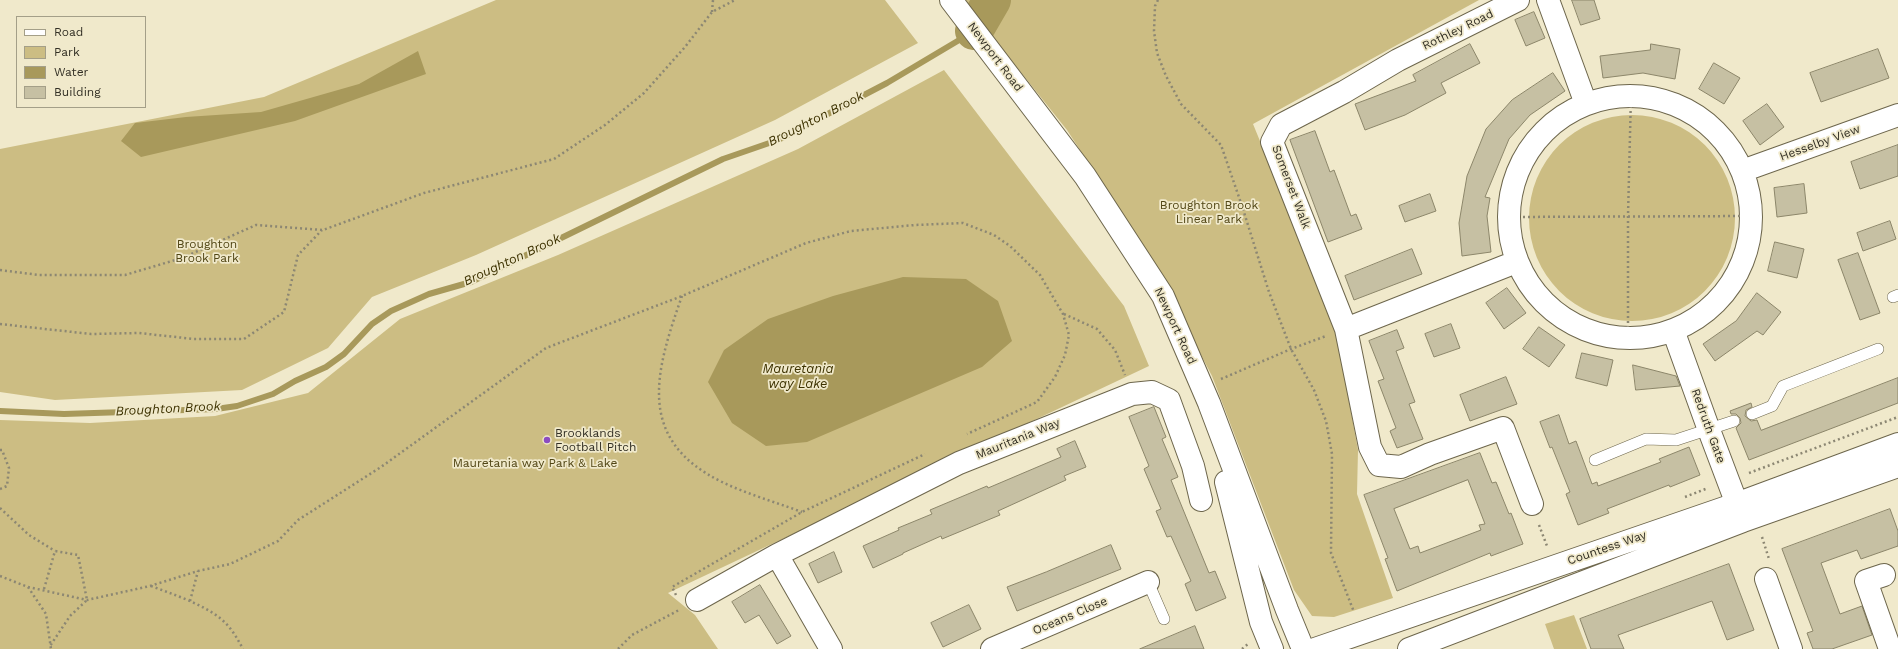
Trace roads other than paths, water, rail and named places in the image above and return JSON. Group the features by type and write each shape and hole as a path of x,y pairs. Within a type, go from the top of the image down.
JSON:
{"street":[{"name":"Newport Road","path":"951,0 1085,176 1164,296 1206,395 1303,649"},
{"name":"Rothley Road","path":"1398,60 1518,0"},
{"path":"1548,0 1586,104"},
{"name":"Somerset Walk","path":"1398,60 1344,92 1281,125 1272,142 1346,329 1370,447 1379,465 1401,467 1430,454 1503,428 1532,504"},
{"path":"1631,95 1655,98 1670,102 1698,116 1717,131 1731,150 1748,185 1752,216 1748,245 1738,273 1722,297 1700,316 1673,330 1651,336 1628,338 1600,335 1573,324 1549,308 1530,287 1516,262 1510,240 1508,217 1512,187 1523,159 1540,134 1564,114 1586,104 1631,95"},
{"name":"Hesselby View","path":"1742,171 1898,114"},
{"path":"1346,329 1516,262"},
{"name":"Redruth Gate","path":"1673,330 1740,512"},
{"name":"Mauritania Way","path":"689,604 777,555 959,463 1132,394 1152,392 1169,400 1193,466 1202,500"},
{"path":"1206,395 1261,622 1272,649"},
{"name":"Countess Way","path":"1409,649 1740,512 1898,444"},
{"name":"Countess Way","path":"1315,649 1740,512 1898,466"},
{"path":"777,555 831,649"},
{"path":"1884,575 1866,581 1891,641"},
{"path":"1766,579 1791,649"},
{"name":"Oceans Close","path":"992,649 1148,582"}],"lane":[{"path":"1752,414 1772,406 1783,386 1878,349"},
{"path":"1595,460 1646,439 1676,440 1734,421"},
{"path":"1148,582 1164,619"}],"water":[{"path":"418,51 426,74 295,121 141,157 121,141 135,123 186,117 261,112 359,84"},
{"name":"Mauretania way Lake","path":"903,277 966,279 998,301 1012,341 982,367 807,442 766,446 732,423 708,382 724,350 768,319 833,296"}],"waterway":[{"name":"Broughton Brook","path":"974,31 992,0"},
{"name":"Broughton Brook","path":"0,411 64,414 216,409 237,406 273,394 295,381 326,367 344,354 372,324 391,311 429,294 471,282 723,159 778,140 887,83 971,33"}],"place":[{"name":"Brooklands Football Pitch","path":"547,440"}],"park label":[{"name":"Broughton Brook Linear Park","path":"1209,212"},
{"name":"Broughton Brook Park","path":"207,251"},
{"name":"Mauretania way Park & Lake","path":"535,463"}]}
